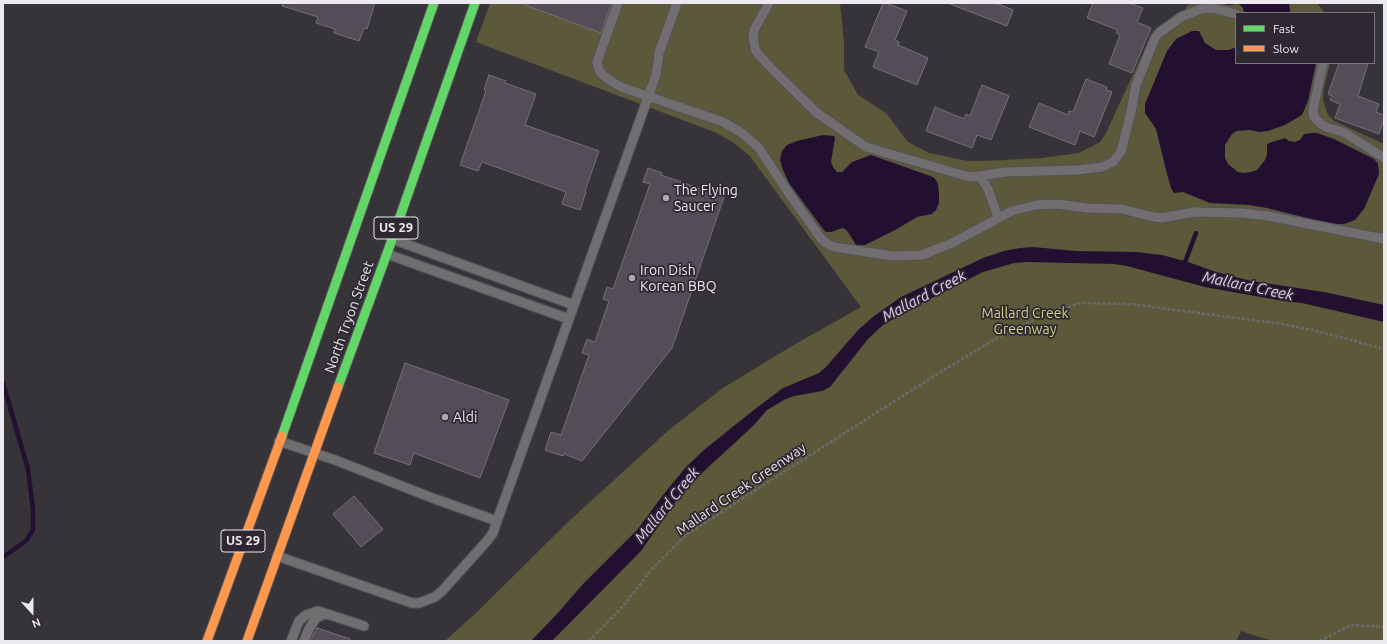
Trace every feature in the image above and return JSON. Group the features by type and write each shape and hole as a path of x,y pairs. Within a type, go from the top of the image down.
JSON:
{"main road":[{"name":"North Tryon Street","path":"207,641 434,3"},
{"name":"North Tryon Street","path":"248,641 314,452 387,254 475,3"}],"lane":[{"path":"618,3 598,59 597,65 602,74 621,87 731,125 751,139 767,158 790,195 820,237 826,243 834,247 893,256 922,255 952,243 998,218 1021,208 1036,205 1057,204 1087,208 1122,209 1162,218 1194,212 1242,213 1268,216 1384,240"},
{"path":"277,556 412,603 419,603 435,597 442,591 487,541 497,521 656,75 659,53 677,3"},
{"path":"769,3 754,30 753,37 755,49 773,70 817,113 866,147 966,176 980,176 1005,172 1077,170 1102,167 1113,162 1121,152 1136,85 1155,38 1159,33 1181,17 1201,9 1212,8 1235,14"},
{"path":"1323,64 1313,110 1314,117 1326,127 1349,135 1384,158"},
{"path":"980,176 988,189 998,218"},
{"path":"392,239 574,304"},
{"path":"387,254 569,319"},
{"path":"279,441 314,452 380,477 434,500 497,521"},
{"path":"291,641 297,624 302,618 318,611 364,626"},
{"path":"304,641 316,618 322,614 328,614"}],"path":[{"name":"Mallard Creek Greenway","path":"589,641 624,606 653,568 692,531 926,381 1000,336 1052,311 1082,303 1130,304 1283,324 1317,331 1384,349"},
{"path":"1320,641 1351,625 1384,627"}],"green space":[{"path":"490,3 840,3 844,43 844,70 858,95 886,113 908,142 929,153 968,161 983,161 1042,158 1079,153 1100,142 1106,133 1150,38 1159,26 1182,13 1190,3 1317,3 1324,12 1235,12 1235,64 1330,64 1324,88 1323,100 1328,115 1334,121 1384,144 1384,641 1272,641 1241,631 1236,641 445,641 477,612 568,522 670,429 723,388 792,346 861,307 749,155 734,143 717,133 476,42"}],"water":[{"path":"1223,3 1289,3 1290,11 1244,12 1243,8 1240,5 1227,5"},
{"path":"1192,31 1199,31 1205,43 1216,50 1229,50 1235,47 1235,64 1316,64 1308,101 1302,115 1285,125 1268,131 1237,131 1232,134 1225,145 1225,158 1228,164 1238,172 1251,172 1257,170 1265,160 1267,145 1269,143 1285,138 1289,141 1295,142 1300,140 1304,134 1312,133 1317,133 1334,139 1374,159 1378,164 1379,174 1364,209 1355,220 1344,224 1331,224 1267,208 1249,205 1210,203 1183,192 1174,193 1167,174 1156,129 1145,113 1145,104 1167,51 1176,39"},
{"path":"823,135 834,136 835,138 831,162 837,172 842,172 852,162 871,155 933,177 938,184 939,194 939,203 936,210 932,214 917,217 865,245 856,245 848,232 842,228 832,232 826,232 789,183 780,160 782,151 787,145"},
{"name":"Mallard Creek","path":"1033,247 1076,251 1136,252 1162,255 1251,281 1324,292 1384,305 1384,322 1302,303 1205,287 1127,266 1114,264 1027,262 1014,263 983,272 916,306 883,325 868,339 830,387 822,391 794,396 767,410 753,426 702,473 679,497 641,551 552,641 531,641 583,584 637,530 686,467 705,449 755,409 783,388 819,373 859,329 874,316 901,297 983,258 1004,251"}],"building":[{"path":"283,3 375,3 367,29 364,28 359,41 334,33 335,29 316,23 318,17 282,6"},
{"path":"526,3 612,3 601,33 525,5"},
{"path":"883,3 907,11 895,40 899,42 898,45 928,58 917,85 873,67 879,52 865,47"},
{"path":"950,3 996,3 1013,10 1007,26"},
{"path":"1093,3 1129,3 1143,8 1137,22 1151,28 1132,73 1109,64 1120,35 1116,33 1118,30 1087,18"},
{"path":"1339,64 1368,64 1358,96 1379,104 1376,112 1384,115 1384,119 1379,134 1335,118 1340,104 1330,100 1332,96 1328,94"},
{"path":"489,75 506,81 505,83 536,94 525,125 599,151 580,210 562,204 566,192 482,162 478,171 460,165 486,91 484,90"},
{"path":"1086,79 1107,87 1106,90 1112,92 1094,137 1080,131 1075,145 1029,127 1039,103 1068,115 1069,111 1073,112"},
{"path":"982,85 1009,96 991,140 977,135 972,148 926,131 935,107 964,119 966,114 970,116"},
{"path":"648,168 662,173 661,175 724,197 672,348 582,461 564,454 563,456 545,450 551,432 561,435 589,355 582,353 587,339 595,342 609,301 603,299 607,287 613,289 650,184 643,182"},
{"path":"405,363 509,400 480,478 414,453 410,465 374,453"},
{"path":"354,496 383,529 361,547 333,514"},
{"path":"317,628 350,639 350,641 310,641"}],"waterway":[{"path":"1184,265 1196,233"},
{"path":"3,383 28,469 33,510 33,530 26,541 3,557"}],"traffic: fast":[{"path":"282,436 434,3"},
{"path":"338,387 389,248 475,3"}],"traffic: slow":[{"path":"247,641 338,387"},
{"path":"207,641 282,436"}],"place":[{"name":"The Flying Saucer","path":"666,198"},
{"name":"Iron Dish Korean BBQ","path":"632,278"},
{"name":"Aldi","path":"445,417"}]}
